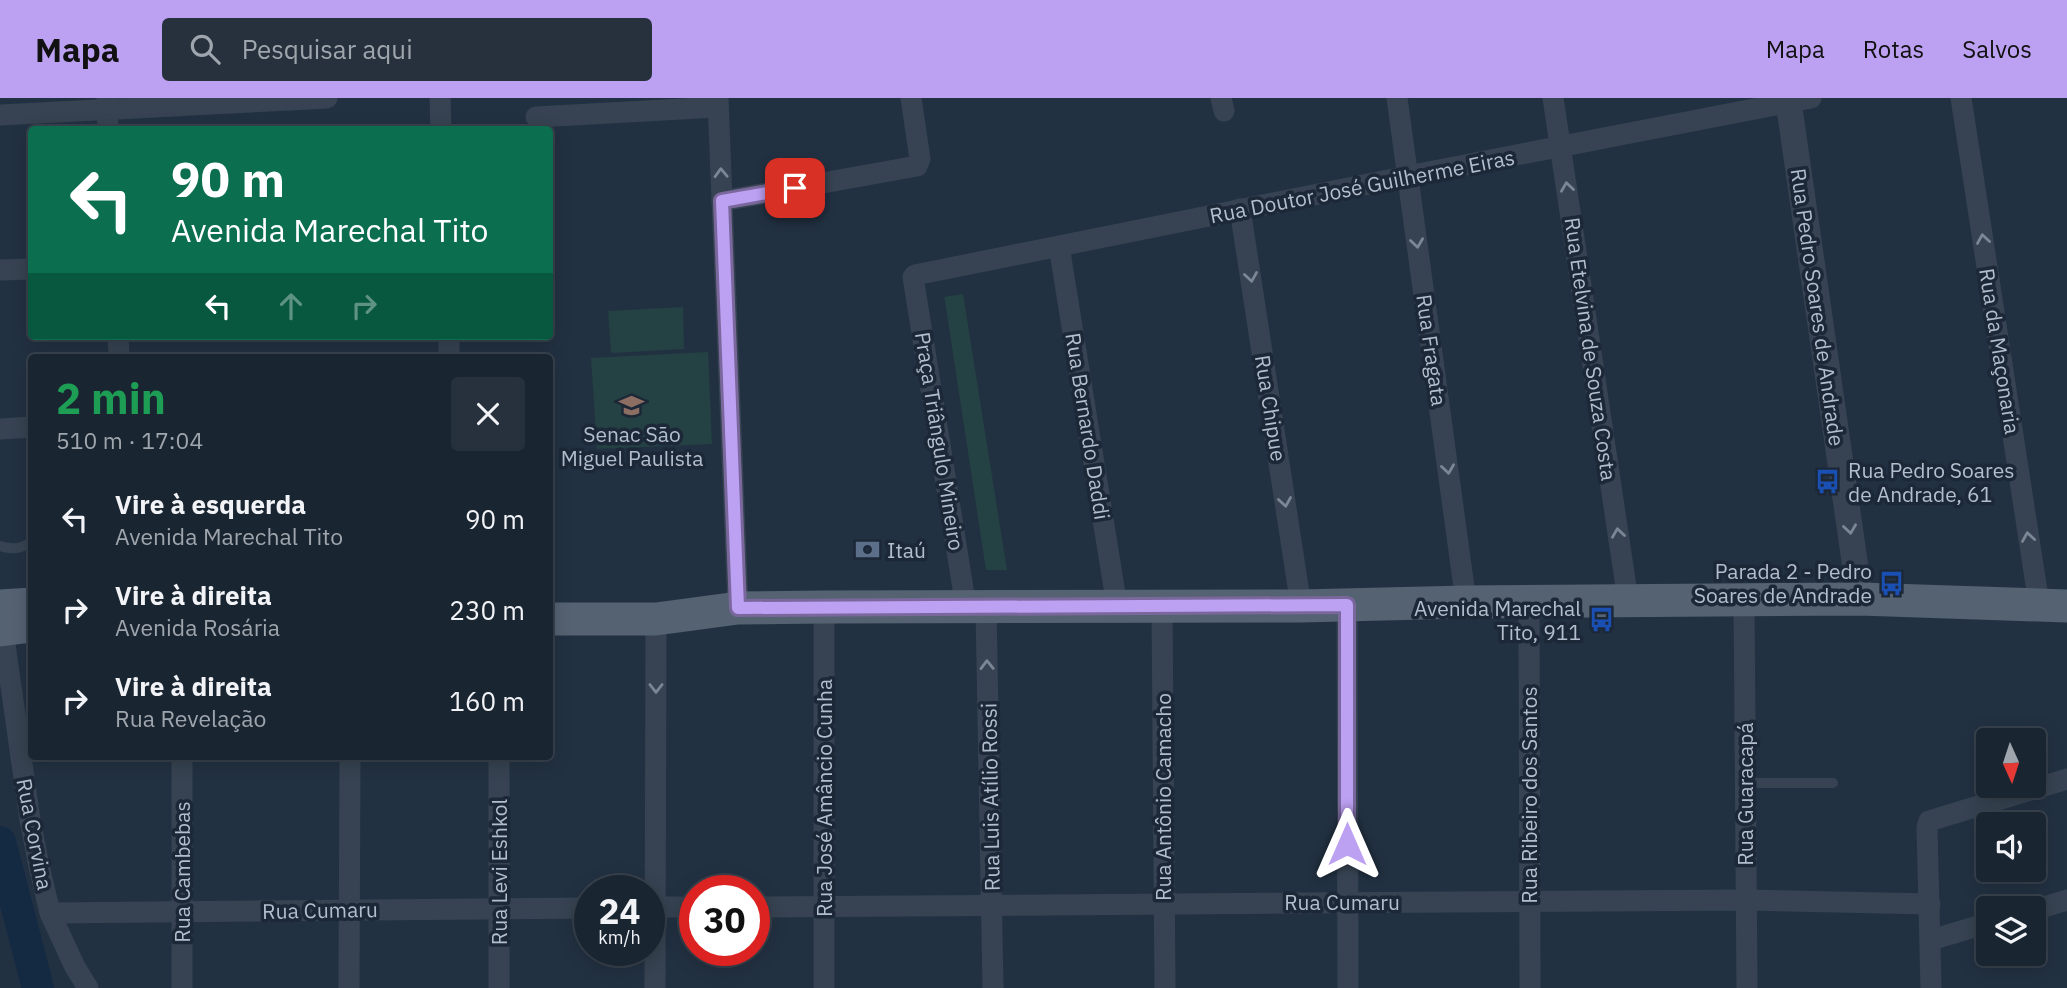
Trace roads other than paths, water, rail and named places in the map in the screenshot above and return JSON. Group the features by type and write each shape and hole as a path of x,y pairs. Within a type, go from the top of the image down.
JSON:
{"main road":[{"path":"553,599 656,599 731,605 738,608"},
{"path":"553,619 656,620 665,611 672,609 824,607 1301,606 1744,599 1860,599 2053,605"}],"street":[{"path":"0,115 107,112 327,98"},
{"path":"440,98 441,126"},
{"path":"722,201 917,166 920,159 911,98"},
{"name":"Rua Fragata","path":"1397,98 1466,602"},
{"name":"Rua Etelvina de Souza Costa","path":"1553,98 1628,600"},
{"name":"Rua da Maçonaria","path":"1961,98 2053,605"},
{"name":"Rua Doutor José Guilherme Eiras","path":"914,276 1796,99"},
{"name":"Rua Pedro Soares de Andrade","path":"1796,99 1860,599"},
{"path":"536,117 718,103 738,608"},
{"name":"Rua Chipue","path":"1240,209 1301,606"},
{"name":"Rua Bernardo Daddi","path":"1059,246 1117,606"},
{"path":"0,270 28,269"},
{"name":"Praça Triângulo Mineiro","path":"914,276 976,607"},
{"path":"0,429 28,427"},
{"name":"Rua Guaracapá","path":"1744,599 1747,988"},
{"name":"Rua Ribeiro dos Santos","path":"1529,602 1530,988"},
{"path":"1347,605 1348,988"},
{"name":"Rua Antônio Camacho","path":"1162,606 1165,988"},
{"name":"Rua José Amâncio Cunha","path":"824,607 824,988"},
{"name":"Rua Luis Atílio Rossi","path":"976,607 993,905 993,988"},
{"name":"Rua Corvina","path":"11,614 30,820 50,913 75,967 88,988"},
{"path":"653,875 656,620"},
{"name":"Rua Cambebas","path":"182,760 182,988"},
{"path":"349,988 351,760"},
{"name":"Rua Levi Eshkol","path":"499,760 499,988"},
{"path":"1931,988 1929,821 2067,779"},
{"name":"Rua Cumaru","path":"770,906 1746,900 1930,904"},
{"path":"2046,906 2067,900"},
{"name":"Rua Cumaru","path":"50,913 574,908"},
{"path":"1931,943 1976,927"},
{"path":"1931,943 1944,988"},
{"path":"654,966 655,988"}],"lane":[{"path":"0,546 10,550 28,544"},
{"path":"1745,783 1833,783"}],"waterway":[{"path":"0,842 38,988"}],"place":[{"name":"Senac São Miguel Paulista","path":"632,405"},
{"name":"Rua Pedro Soares de Andrade, 61","path":"1828,482"},
{"name":"Itaú","path":"867,550"},
{"name":"Parada 2 - Pedro Soares de Andrade","path":"1892,583"},
{"name":"Avenida Marechal Tito, 911","path":"1601,620"}]}
